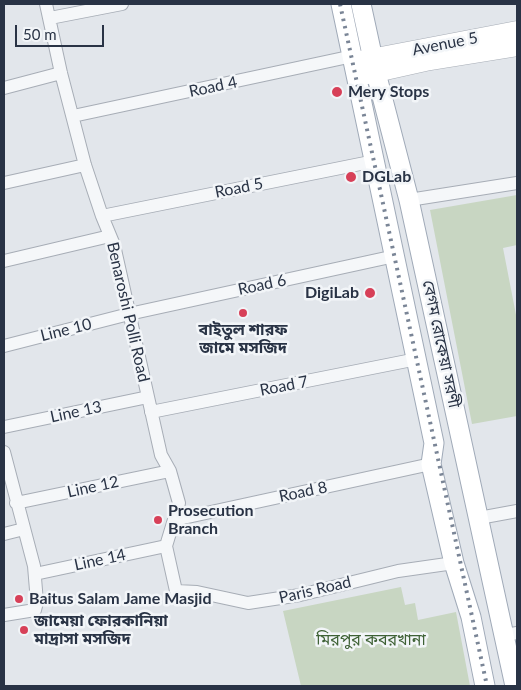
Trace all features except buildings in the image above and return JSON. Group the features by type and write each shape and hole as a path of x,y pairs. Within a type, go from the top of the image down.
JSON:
{"main road":[{"name":"বেগম রোকেয়া সরণী","path":"341,4 367,66 409,200 479,518 511,634 515,686"},
{"name":"বেগম রোকেয়া সরণী","path":"361,4 376,161 434,443 431,464 454,563 471,617 485,686"}],"street":[{"name":"Benaroshi Polli Road","path":"46,4 61,73 85,165 114,245 161,455 170,471 179,504 166,546 176,591"},
{"path":"50,18 122,4"},
{"name":"Avenue 5","path":"367,66 517,30"},
{"path":"367,66 430,61 517,46"},
{"name":"Road 4","path":"73,116 367,66"},
{"path":"4,88 61,73"},
{"name":"Road 5","path":"102,216 376,161"},
{"path":"4,183 85,165"},
{"path":"409,200 517,183"},
{"path":"4,261 110,236"},
{"name":"Road 6","path":"129,314 395,256"},
{"name":"Line 10","path":"4,346 129,314"},
{"name":"Road 7","path":"151,412 417,359"},
{"name":"Line 13","path":"4,427 148,397"},
{"path":"4,452 35,574 37,602 35,610 4,616"},
{"name":"Road 8","path":"174,520 431,464"},
{"name":"Line 12","path":"16,503 170,471"},
{"path":"479,518 517,511"},
{"path":"4,534 24,529"},
{"name":"Line 14","path":"35,574 166,546"},
{"name":"Paris Road","path":"176,591 197,592 248,603 300,595 398,571 454,563"}],"green space":[{"path":"517,195 517,245 503,248 517,320 517,416 472,424 430,210"},
{"name":"মিরপুর কবরখানা","path":"401,587 405,605 415,603 418,620 456,612 470,686 301,686 283,611"}],"railway":[{"path":"340,4 487,686"}],"place":[{"name":"Mery Stops","path":"337,92"},
{"name":"DGLab","path":"351,177"},
{"name":"DigiLab","path":"370,293"},
{"name":"বাইতুল শারফ জামে মসজিদ","path":"243,313"},
{"name":"Prosecution Branch","path":"158,520"},
{"name":"Baitus Salam Jame Masjid","path":"19,599"},
{"name":"জামেয়া ফোরকানিয়া মাদ্রাসা মসজিদ","path":"24,630"}]}
